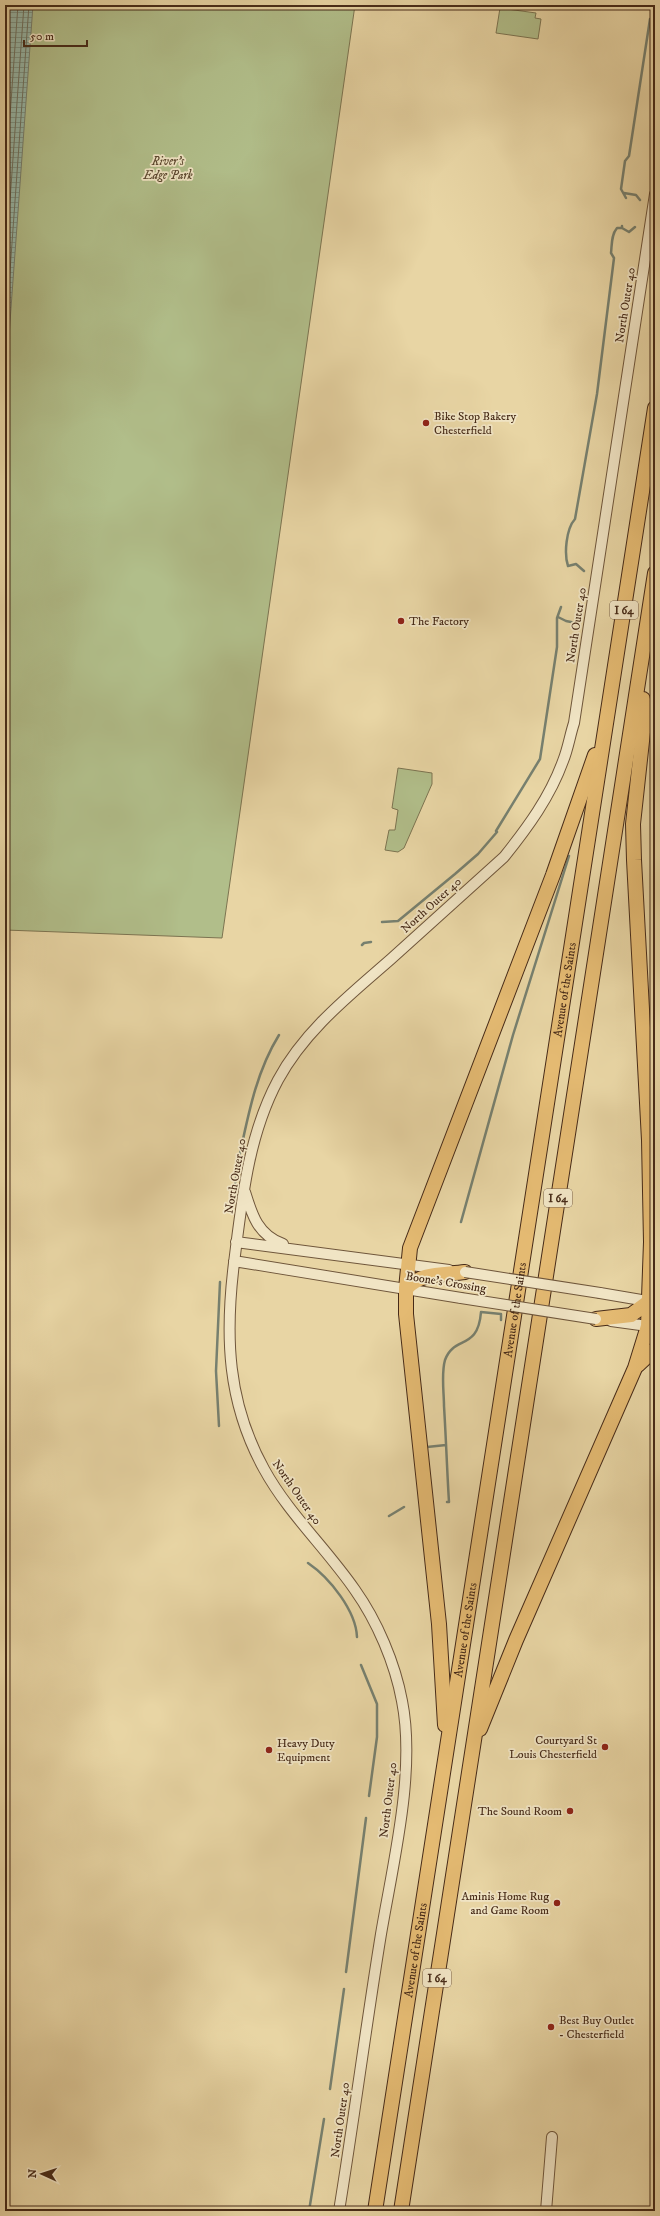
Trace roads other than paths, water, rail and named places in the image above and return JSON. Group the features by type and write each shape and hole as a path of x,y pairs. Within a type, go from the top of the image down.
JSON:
{"highway":[{"name":"Avenue of the Saints","path":"375,2211 655,408"},
{"name":"Avenue of the Saints","path":"401,2211 655,573"},
{"path":"473,1746 516,1640 652,1326 653,1248 649,1140 634,860 635,798 643,732 643,651"},
{"path":"446,1756 439,1624 406,1314 406,1289 410,1248 553,875 606,725"},
{"path":"406,1289 416,1279 423,1276 465,1272"},
{"path":"596,1319 631,1315 652,1302"},
{"path":"635,1368 655,1349"}],"street":[{"name":"North Outer 40","path":"339,2211 401,1812 407,1737 402,1700 395,1675 371,1617 356,1591 302,1524 266,1473 254,1449 243,1421 230,1365 228,1332 236,1242 247,1166 259,1126 280,1077 296,1053 320,1023 340,1003 504,857 530,826 549,793 564,761 574,723 655,194"},
{"path":"244,1190 259,1228 274,1240 298,1249"},
{"name":"Boone's Crossing","path":"236,1242 465,1272 652,1302"},
{"name":"Boone's Crossing","path":"234,1261 596,1319 652,1326"},
{"path":"546,2211 552,2137"}],"water":[{"path":"5,5 33,5 5,391"}],"waterway":[{"path":"626,198 621,189 625,161 629,156 650,19"},
{"path":"624,193 636,195 640,200"},
{"path":"584,571 576,564 568,566 566,555 567,542 572,523 575,519 597,394 614,258 611,253 612,240 617,228 622,228 622,226"},
{"path":"622,228 629,232 635,227"},
{"path":"382,922 398,921 478,854 497,832 496,831 540,759 557,647 557,618 561,607"},
{"path":"558,617 566,621 576,623"},
{"path":"461,1222 513,1035 569,856"},
{"path":"362,945 364,943 371,942"},
{"path":"239,1158 259,1079 264,1064 279,1035"},
{"path":"232,1208 237,1171"},
{"path":"219,1426 216,1371 220,1282"},
{"path":"447,1502 449,1502 443,1383 445,1360 449,1352 454,1347 471,1338 479,1324 481,1312 501,1314 501,1320"},
{"path":"427,1447 446,1445"},
{"path":"389,1516 404,1507"},
{"path":"308,1563 325,1577 347,1606 356,1627 357,1637"},
{"path":"361,1665 377,1704 377,1737 369,1796"},
{"path":"346,1972 366,1818"},
{"path":"330,2089 344,1989"},
{"path":"309,2211 324,2119"}],"place":[{"name":"Bike Stop Bakery Chesterfield","path":"426,423"},
{"name":"The Factory","path":"401,621"},
{"name":"Courtyard St Louis Chesterfield","path":"605,1747"},
{"name":"Heavy Duty Equipment","path":"269,1750"},
{"name":"The Sound Room","path":"570,1811"},
{"name":"Aminis Home Rug and Game Room","path":"557,1903"},
{"name":"Best Buy Outlet - Chesterfield","path":"551,2027"}],"park label":[{"name":"River's Edge Park","path":"168,168"}]}
